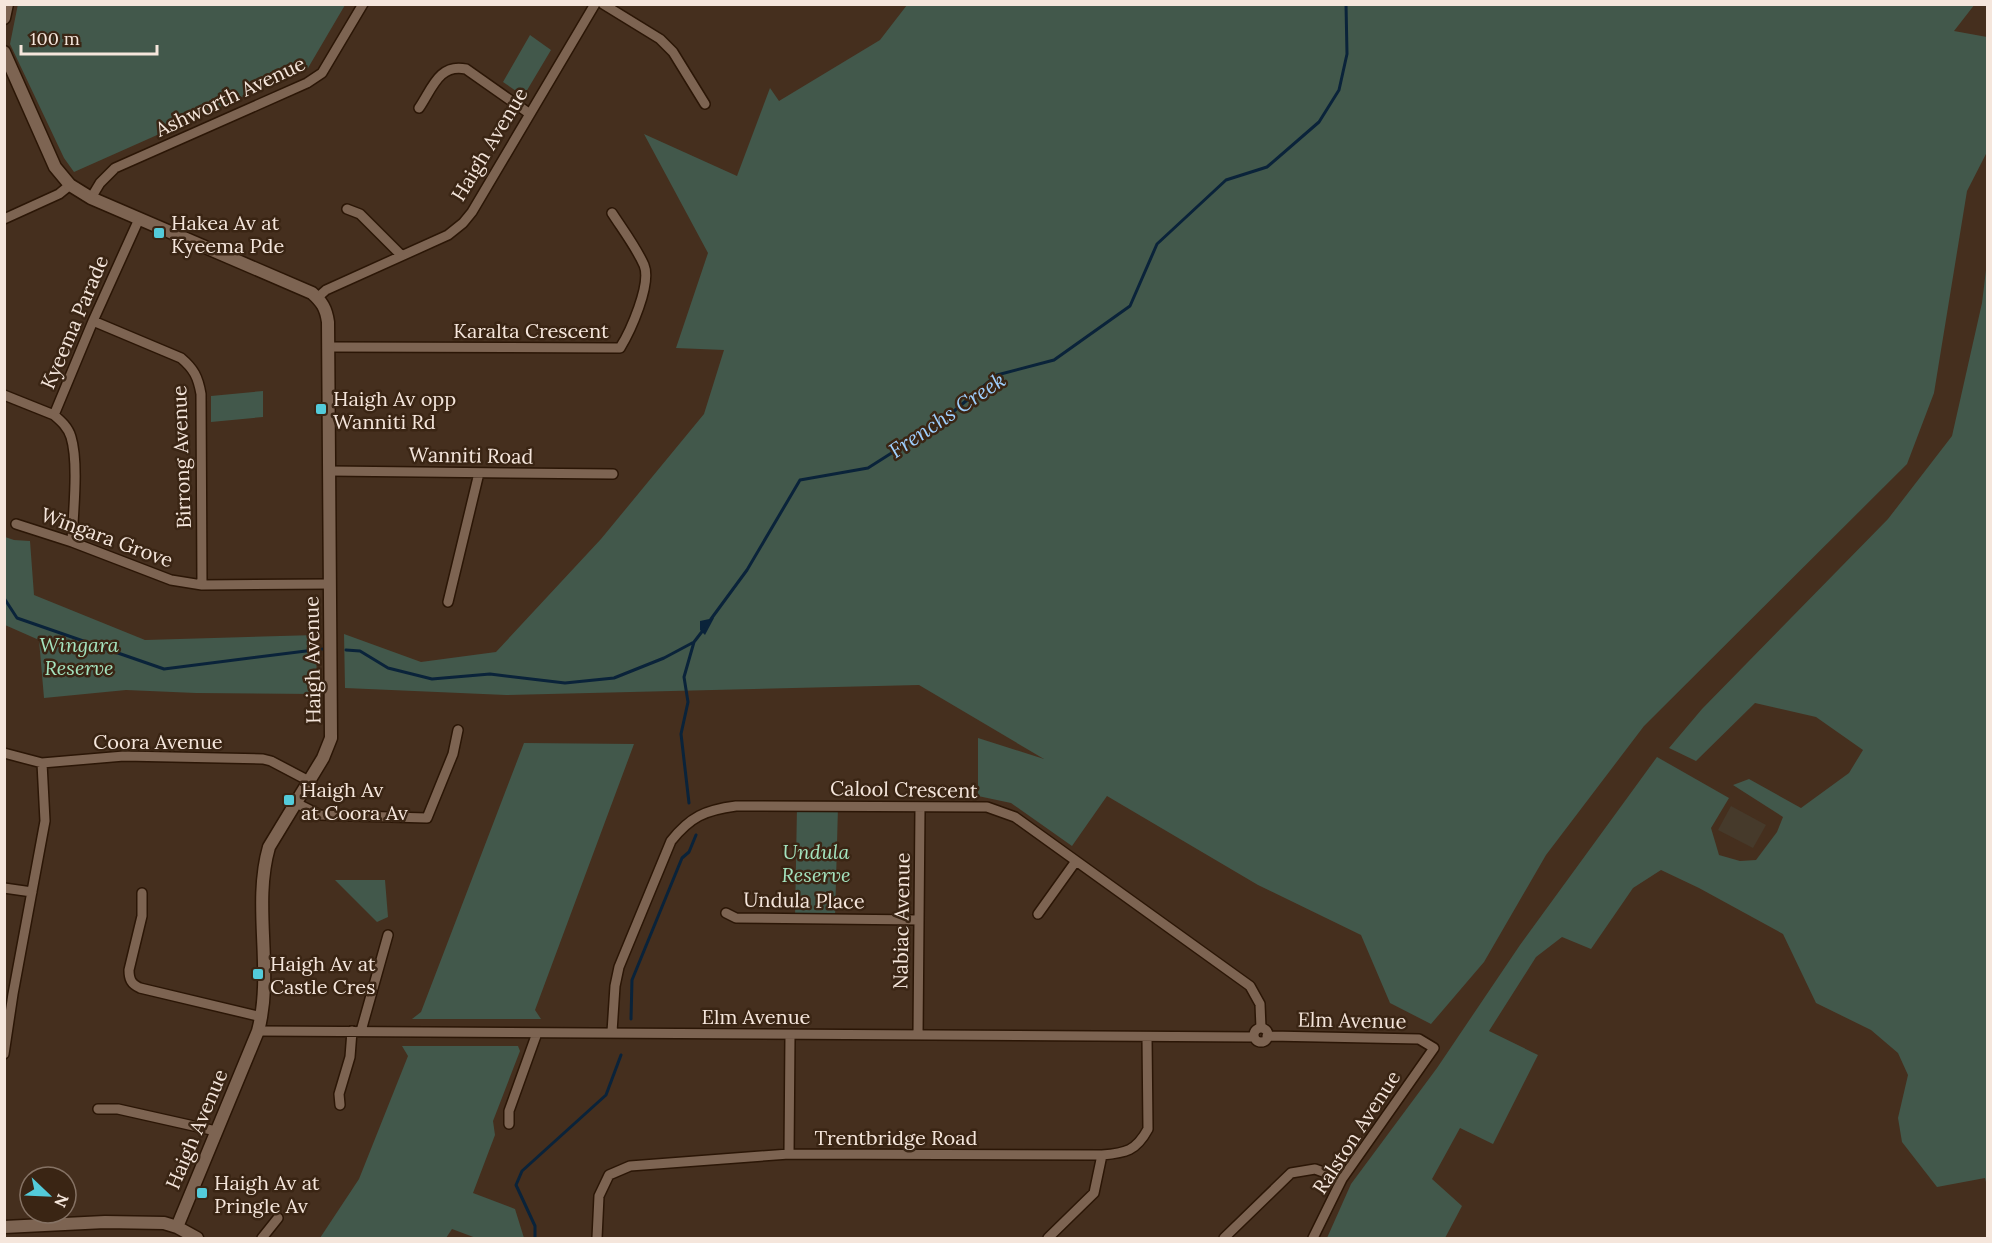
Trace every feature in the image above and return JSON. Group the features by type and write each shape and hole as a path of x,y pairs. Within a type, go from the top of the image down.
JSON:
{"street":[{"path":"4,18 7,4"},
{"name":"Ashworth Avenue","path":"91,198 100,183 115,168 307,83 322,73 363,4"},
{"name":"Haigh Avenue","path":"177,1227 262,1017 265,987 263,882 269,847 309,782 332,738 328,347 326,310 317,298 326,290 448,235 463,223 472,212 595,4"},
{"path":"603,4 660,39 673,52 705,104"},
{"path":"5,58 55,167 70,185 91,198 304,290 317,298"},
{"path":"419,108 443,71 454,66 466,69 530,114"},
{"path":"4,219 59,194 70,185"},
{"path":"347,209 360,214 401,255"},
{"name":"Karalta Crescent","path":"328,347 620,348 629,333 647,279 645,266 612,213"},
{"name":"Kyeema Parade","path":"72,542 75,474 71,438 66,425 54,415 139,219"},
{"name":"Birrong Avenue","path":"93,321 181,358 193,368 199,380 202,585"},
{"path":"4,395 54,415"},
{"name":"Wanniti Road","path":"329,471 613,474"},
{"path":"448,602 479,473"},
{"name":"Wingara Grove","path":"16,524 72,542 171,580 202,585 330,584"},
{"path":"296,803 320,815 427,818 453,754 458,730"},
{"name":"Coora Avenue","path":"4,753 42,763 124,756 263,759 272,761 309,782"},
{"path":"4,1054 9,993 32,892 45,821 42,763"},
{"name":"Calool Crescent","path":"612,1032 615,986 619,967 671,842 683,826 700,814 718,808 736,806 987,807 1015,817 1250,986 1260,1004 1264,1032"},
{"name":"Nabiac Avenue","path":"918,1035 920,808"},
{"path":"1038,914 1076,861"},
{"path":"4,888 32,892"},
{"path":"142,893 142,916 129,970 129,978 134,985 262,1017"},
{"name":"Undula Place","path":"726,913 736,918 919,920"},
{"path":"340,1105 339,1094 351,1057 356,1031 388,935"},
{"name":"Elm Avenue","path":"258,1031 1254,1037 1265,1042 1264,1032 1419,1039 1434,1048"},
{"path":"509,1124 509,1111 537,1033"},
{"path":"789,1154 790,1035"},
{"name":"Trentbridge Road","path":"597,1239 599,1196 609,1175 630,1166 789,1154 1102,1155 1132,1149 1141,1141 1148,1129 1147,1037"},
{"name":"Ralston Avenue","path":"1313,1239 1342,1179 1434,1048"},
{"path":"98,1109 118,1109 216,1131"},
{"path":"1048,1239 1094,1193 1102,1155"},
{"path":"1224,1239 1291,1173 1315,1169 1342,1179"},
{"path":"262,1239 278,1218"},
{"path":"5,1228 105,1222 164,1223 177,1227 197,1239"}],"shaded area":[{"path":"1731,806 1766,825 1753,848 1718,830"}],"green space":[{"path":"18,4 345,5 308,68 74,172 64,158 10,44"},
{"path":"1975,4 1954,31 1987,37 1987,152 1967,191 1934,393 1907,464 1644,726 1546,855 1484,962 1431,1024 1390,1003 1361,935 1258,885 1107,796 1072,846 1011,803 978,796 978,738 1044,759 919,685 506,695 345,688 344,634 421,662 496,652 601,539 704,414 724,350 676,348 708,253 644,134 737,176 770,88 779,101 880,40 907,5"},
{"path":"530,35 551,50 526,92 519,93 503,82"},
{"path":"1987,262 1987,1186 1985,1178 1937,1187 1902,1142 1898,1118 1908,1075 1898,1053 1871,1030 1816,1003 1783,934 1661,870 1633,888 1591,949 1562,937 1536,957 1489,1031 1538,1055 1493,1144 1460,1128 1432,1179 1462,1206 1445,1238 1327,1238 1351,1184 1437,1068 1520,945 1657,757 1729,798 1711,828 1719,855 1740,861 1756,860 1777,832 1783,817 1733,785 1749,779 1801,808 1849,773 1863,750 1816,717 1755,703 1696,761 1669,748 1702,709 1888,519 1952,436 1982,303"},
{"path":"263,391 263,417 211,422 211,396"},
{"name":"Wingara Reserve","path":"5,537 30,541 34,595 145,640 316,635 317,694 126,690 44,698 39,640 5,625"},
{"path":"524,743 634,744 535,1010 541,1019 412,1019 421,1012"},
{"name":"Undula Reserve","path":"797,806 838,806 835,919 795,919"},
{"path":"335,880 385,880 388,917 377,922"},
{"path":"402,1046 518,1046 520,1051 493,1121 495,1135 473,1193 515,1209 524,1238 476,1238 452,1229 446,1238 320,1238 359,1179 408,1056"}],"water":[{"path":"714,618 705,635 700,630 700,621"}],"waterway":[{"name":"Frenchs Creek","path":"711,619 747,570 800,480 868,468 942,421 997,375 1054,360 1130,306 1157,244 1226,180 1267,167 1319,122 1339,90 1347,54 1346,4"},
{"path":"4,598 17,618 164,669 322,649"},
{"name":"Frenchs Creek","path":"346,650 360,651 388,668 432,679 490,674 565,683 614,678 664,658 694,642 704,629"},
{"path":"689,803 681,734 688,702 684,677 694,642"},
{"path":"631,1019 632,980 682,858 689,852 696,835"},
{"path":"535,1238 535,1226 516,1185 522,1171 606,1095 621,1055"}],"place":[{"name":"Hakea Av at Kyeema Pde","path":"159,233"},
{"name":"Haigh Av opp Wanniti Rd","path":"321,409"},
{"name":"Haigh Av at Coora Av","path":"289,800"},
{"name":"Haigh Av at Castle Cres","path":"258,974"},
{"name":"Haigh Av at Pringle Av","path":"202,1193"}]}
